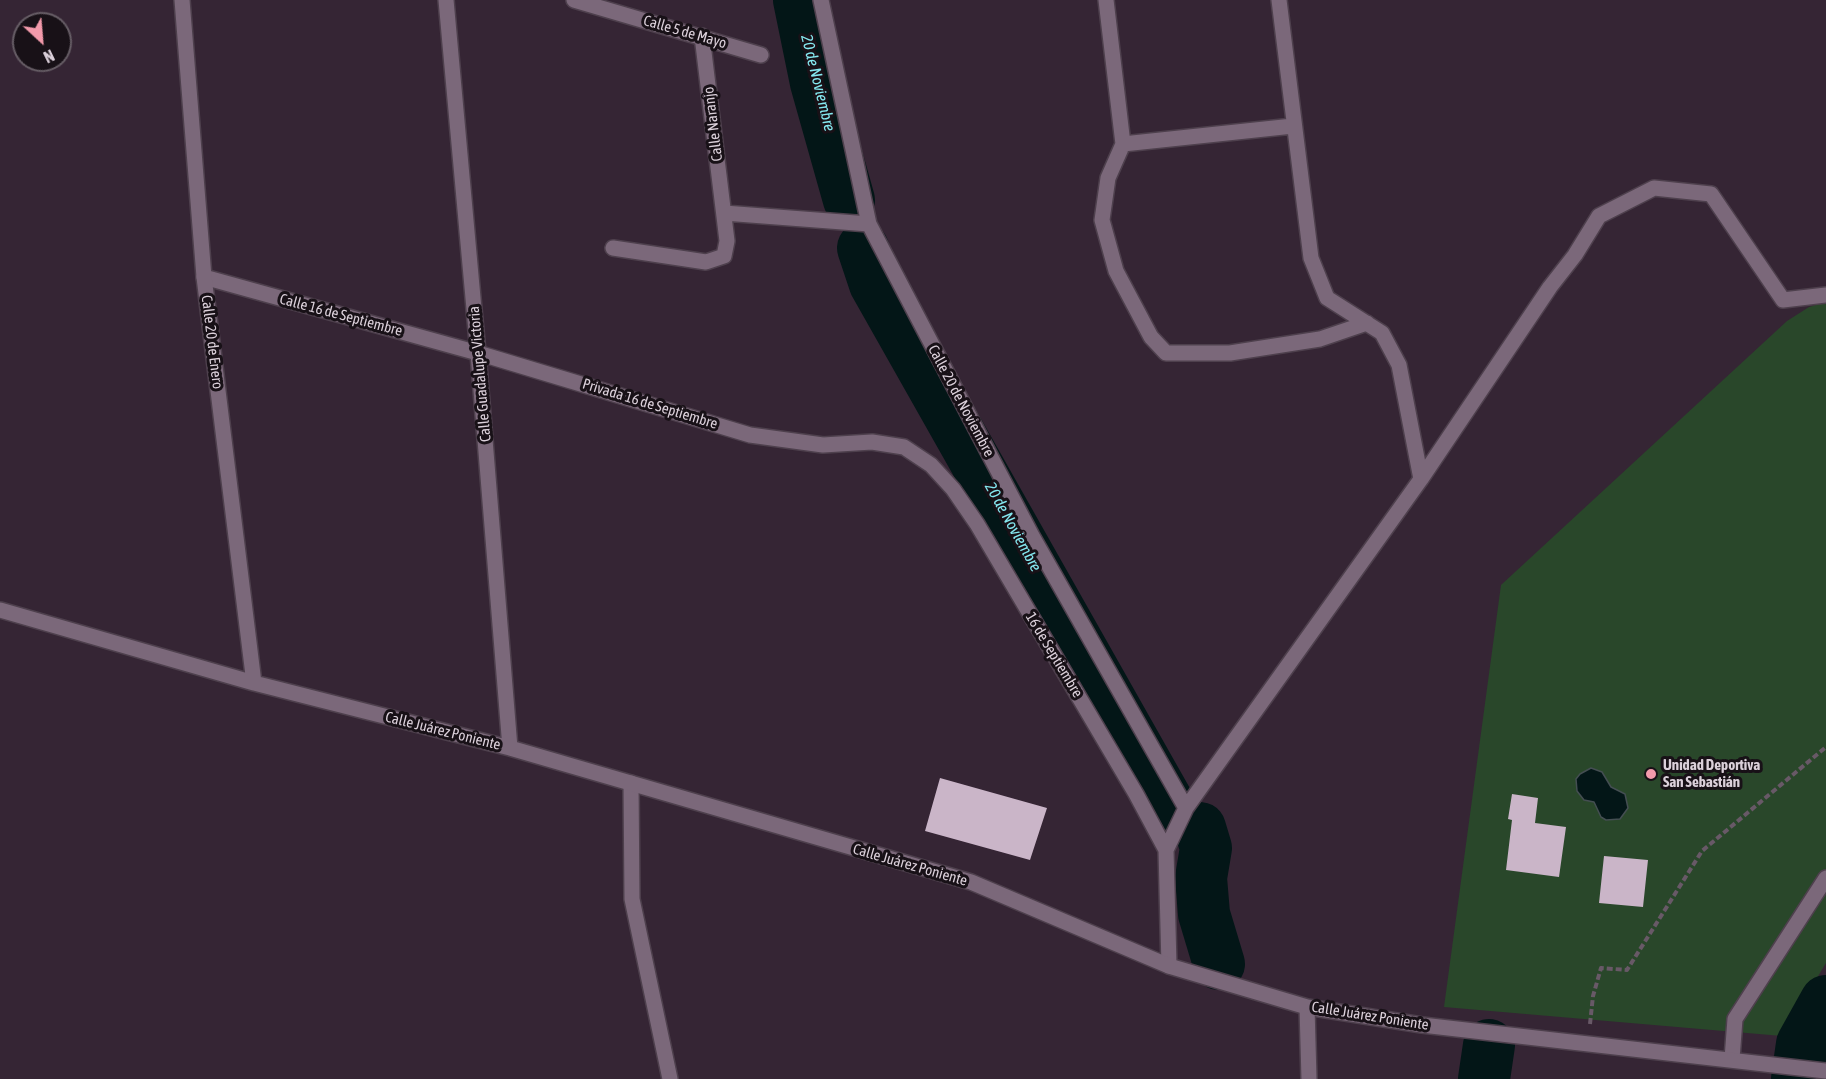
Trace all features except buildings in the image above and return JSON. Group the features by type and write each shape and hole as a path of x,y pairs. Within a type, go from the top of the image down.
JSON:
{"street":[{"name":"Calle 20 de Enero","path":"182,0 204,277 254,683"},
{"name":"Calle Guadalupe Victoria","path":"446,0 510,748"},
{"name":"Calle 5 de Mayo","path":"574,0 761,55"},
{"name":"Calle 20 de Noviembre","path":"820,0 869,225 1032,536 1186,808"},
{"path":"1106,0 1123,144 1108,178 1102,220 1116,272 1151,337 1166,353 1230,353 1320,339 1367,323"},
{"path":"1279,0 1311,258 1328,298 1382,333 1399,365 1421,479"},
{"name":"Calle Naranjo","path":"613,248 706,262 724,256 727,241 702,36"},
{"path":"1123,144 1293,126"},
{"path":"1166,850 1186,808 1421,479 1550,287 1575,255 1599,216 1654,188 1711,194 1783,300 1826,295"},
{"path":"724,213 869,225"},
{"name":"Calle 16 de Septiembre","path":"204,277 478,353"},
{"name":"Privada 16 de Septiembre","path":"478,353 750,435 823,445"},
{"name":"16 de Septiembre","path":"823,445 872,442 903,447 931,465 954,489 977,524 1136,794 1166,850 1169,966"},
{"name":"Calle Juárez Poniente","path":"0,610 254,683 510,748 971,882 1169,966 1307,1007 1422,1025 1826,1071"},
{"path":"631,783 632,899 670,1079"},
{"path":"1732,1059 1735,1019 1826,878"},
{"path":"1307,1007 1309,1079"}],"path":[{"path":"1588,1044 1593,996 1601,968 1627,970 1702,851 1826,747"}],"green space":[{"name":"Unidad Deportiva San Sebastián","path":"1826,302 1826,963 1782,1036 1444,1007 1501,585 1787,321 1809,307"}],"shaded area":[{"path":"1591,768 1602,772 1611,787 1625,794 1628,808 1620,819 1606,820 1601,817 1594,802 1584,800 1577,791 1576,779"}],"waterway":[{"name":"20 de Noviembre","path":"799,0 816,83 849,200"},
{"name":"20 de Noviembre","path":"863,248 875,284 1169,804"},
{"name":"20 de Noviembre","path":"1200,828 1206,848 1201,878 1204,914 1219,964"},
{"path":"1797,1079 1802,1044 1826,1001"},
{"path":"1484,1079 1489,1045"}],"place":[{"name":"Unidad Deportiva San Sebastián","path":"1651,774"}]}
